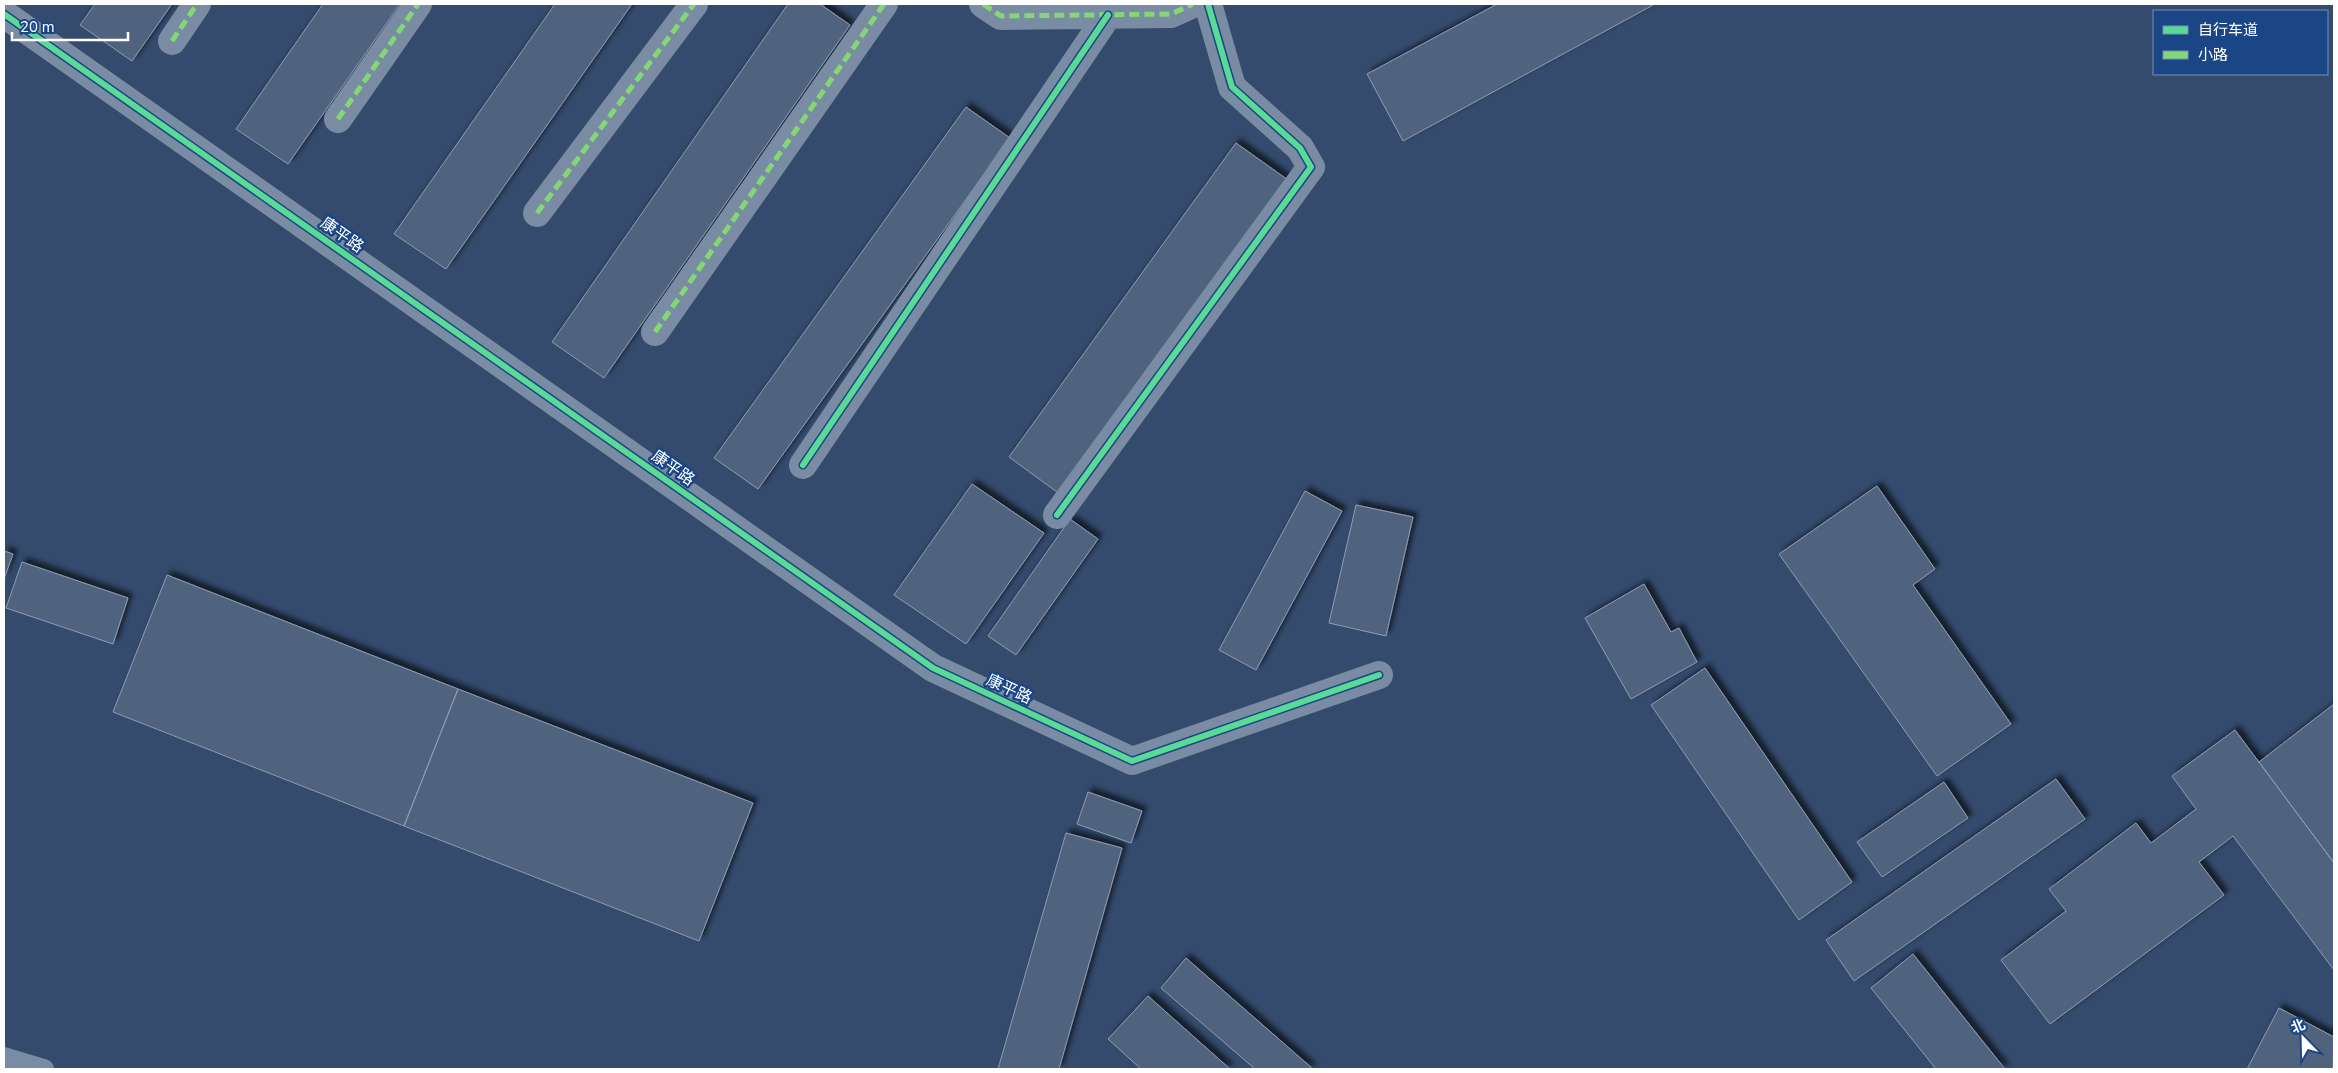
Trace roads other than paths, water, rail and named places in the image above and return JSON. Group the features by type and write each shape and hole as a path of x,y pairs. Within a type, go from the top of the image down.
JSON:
{"street":[{"path":"172,41 198,4"},
{"path":"338,119 418,4"},
{"path":"537,213 694,4"},
{"path":"656,332 884,4"},
{"path":"983,4 1001,16 1171,14 1193,4"},
{"path":"1057,515 1311,167 1300,148 1232,87 1208,4"},
{"name":"康平路","path":"4,14 933,668 1132,761 1379,676"},
{"path":"803,465 1108,14"}],"lane":[{"path":"4,1057 44,1069"}]}
